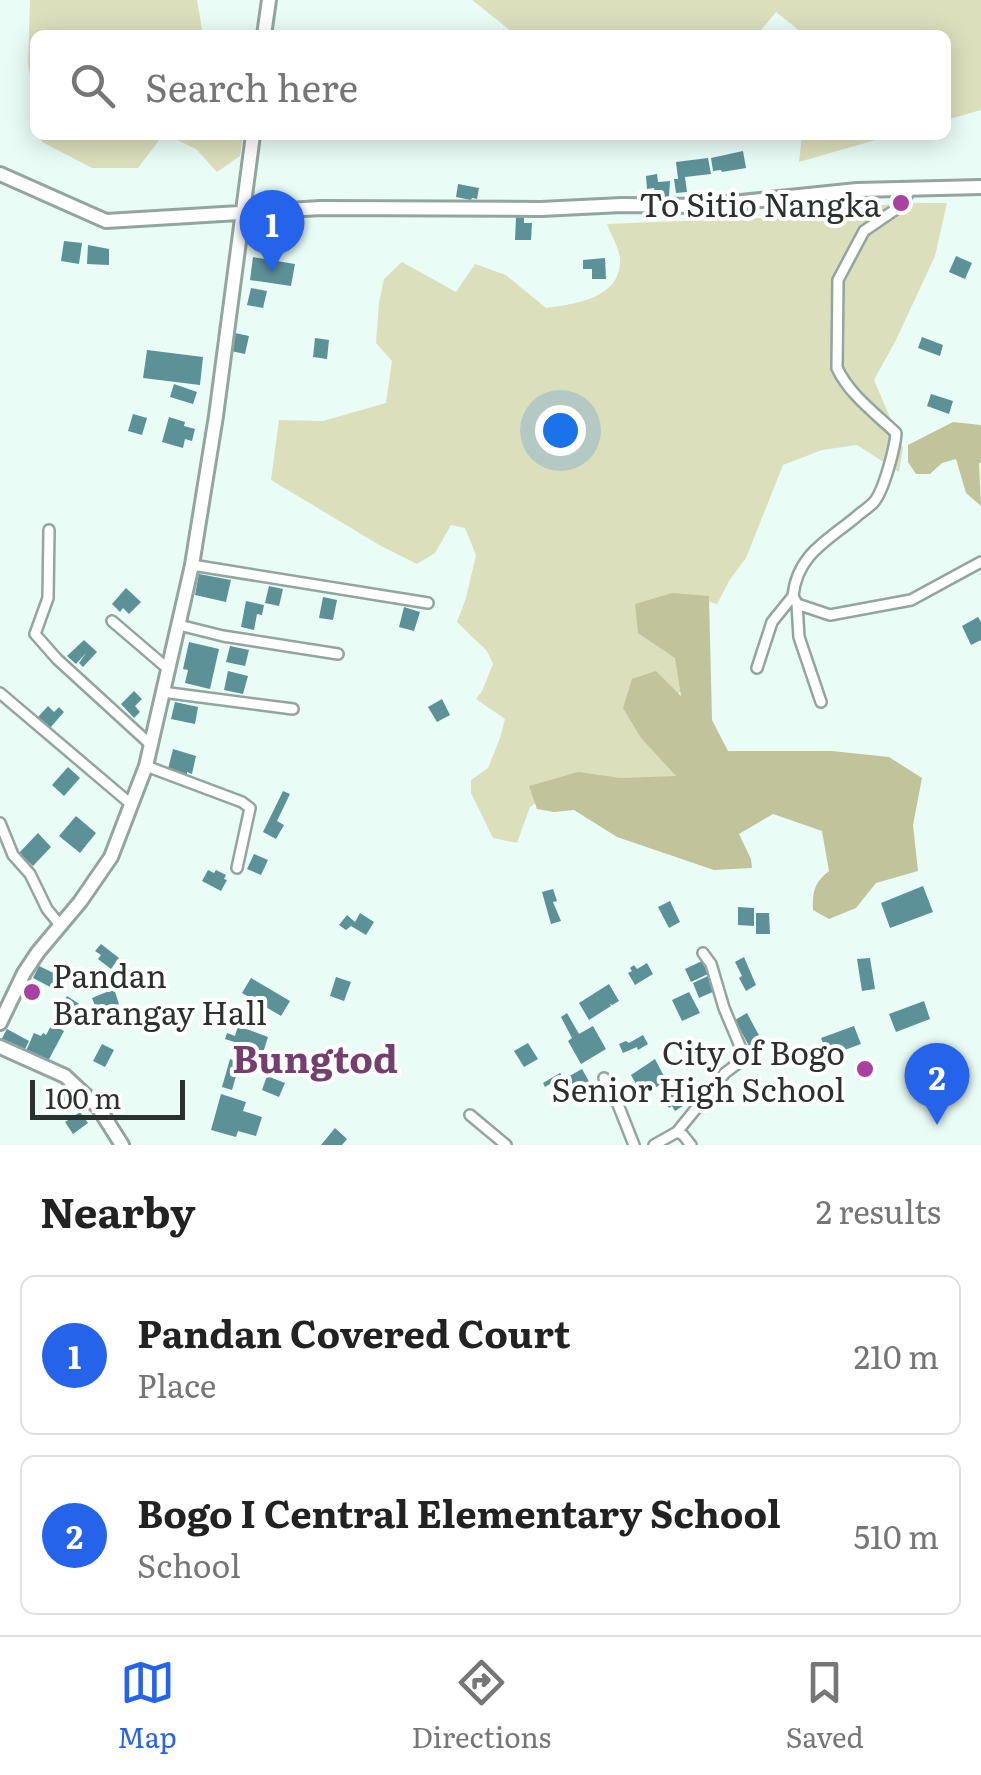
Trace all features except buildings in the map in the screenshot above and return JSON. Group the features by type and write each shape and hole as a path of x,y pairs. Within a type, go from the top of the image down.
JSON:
{"street":[{"path":"265,30 268,0"},
{"path":"0,1023 24,973 111,857 146,766 192,565 252,140"},
{"path":"0,174 106,221 363,207 703,206 857,190 981,187"},
{"path":"821,702 799,638 795,600 803,563 816,546 874,502 885,479 896,433 842,380 837,368 838,280 864,230 868,234 893,217 912,188"},
{"path":"48,530 48,598 35,634 150,744"},
{"path":"795,600 830,615 910,600 981,562"},
{"path":"192,565 428,604"},
{"path":"757,668 772,622 795,600"},
{"path":"112,622 167,668"},
{"path":"179,625 222,636 338,654"},
{"path":"162,692 292,709"},
{"path":"0,693 132,805"},
{"path":"146,766 250,808 237,868"},
{"path":"0,823 13,855 30,874 60,926"},
{"path":"654,1145 676,1132 725,1074 745,1058 711,964 703,953"},
{"path":"0,1047 64,1076 98,1107 122,1145"},
{"path":"604,1078 634,1145"},
{"path":"470,1115 506,1145"},
{"path":"676,1132 683,1134 691,1145"}],"green space":[{"path":"30,0 197,0 202,30 30,30 30,75 28,64"},
{"path":"472,0 981,0 981,110 951,119 951,30 799,30 776,12 761,30 510,30"},
{"path":"159,140 138,168 92,168 42,142"},
{"path":"177,140 242,140 240,156 217,172 196,149"},
{"path":"801,140 876,140 799,162"},
{"path":"947,203 935,256 874,380 903,448 899,472 857,445 822,450 783,465 746,558 717,604 703,600 678,648 691,684 676,695 685,790 558,788 530,807 517,843 493,838 471,793 471,780 488,768 505,719 476,699 493,664 487,651 457,622 476,555 465,528 451,525 435,553 417,564 381,546 271,480 279,420 323,421 386,403 392,361 376,343 379,303 384,279 402,262 456,292 475,264 506,275 546,308 593,297 612,284 620,258 607,224 780,217"},
{"path":"953,422 981,425 981,506 966,493 956,459 942,463 930,474 916,474 908,462 908,445"},
{"path":"672,593 709,596 712,720 728,751 832,751 889,757 922,778 913,825 918,871 876,883 856,908 829,919 813,910 815,888 829,871 822,831 773,814 739,834 752,868 714,870 617,837 574,810 537,809 529,786 578,772 621,778 676,776 641,738 623,708 632,679 656,671 681,696 675,658 638,633 635,604"}],"place":[{"name":"To Sitio Nangka","path":"901,203"},
{"name":"Pandan Covered Court","path":"272,272"},
{"name":"Pandan Barangay Hall","path":"32,992"},
{"name":"City of Bogo Senior High School","path":"865,1069"},
{"name":"Bogo I Central Elementary School","path":"937,1125"}],"district":[{"name":"Bungtod","path":"315,1056"}]}
